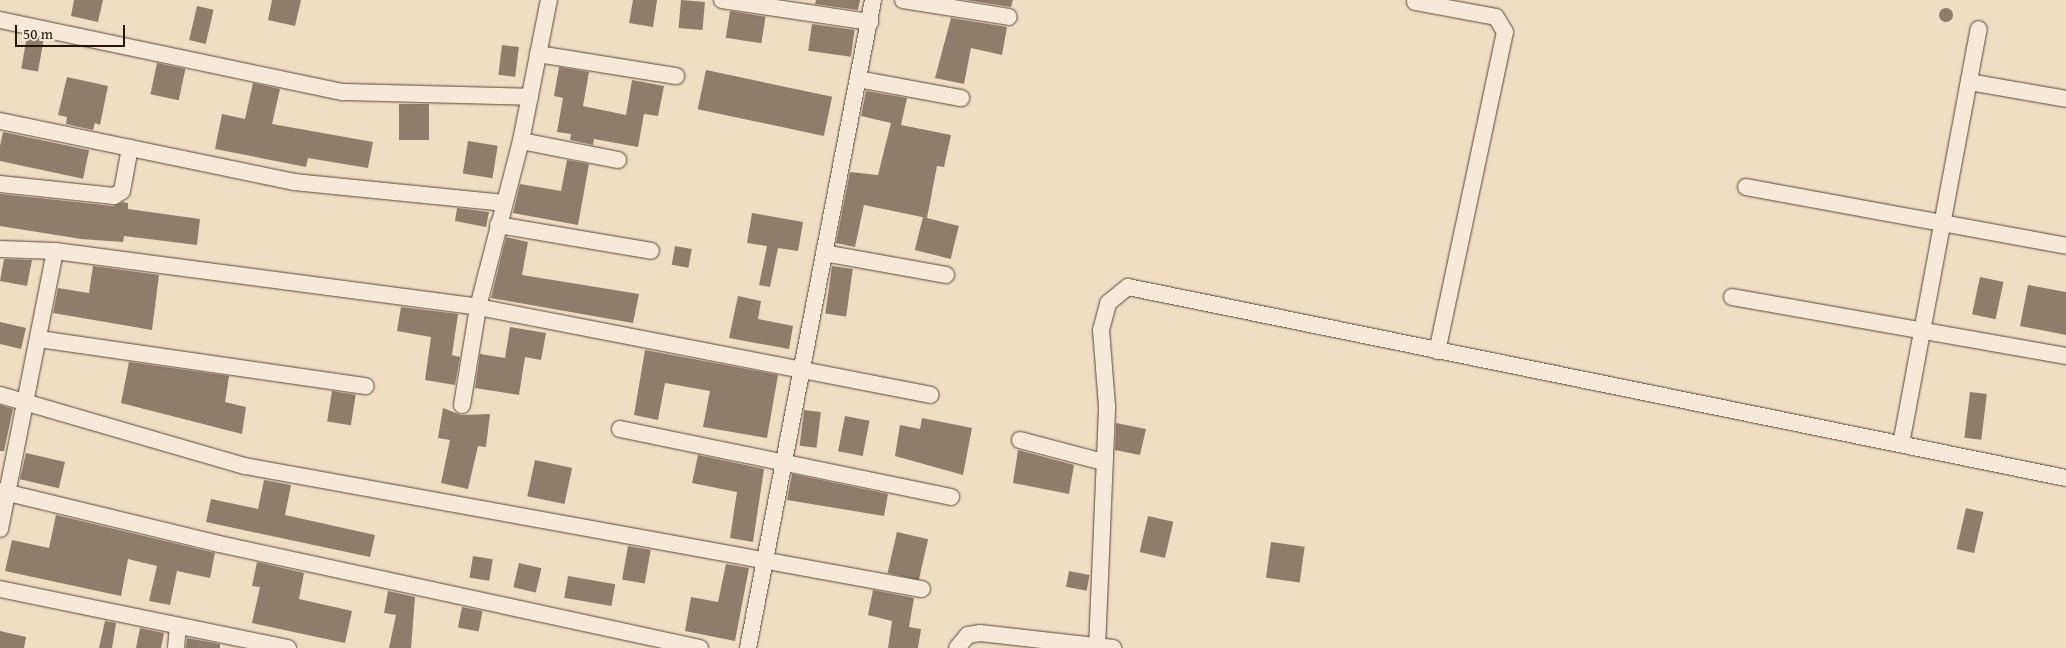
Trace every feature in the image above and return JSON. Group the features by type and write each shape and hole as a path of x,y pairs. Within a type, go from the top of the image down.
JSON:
{"street":[{"path":"462,404 478,307 503,203 521,141 549,0"},
{"path":"722,0 870,22"},
{"path":"748,648 800,368 873,0"},
{"path":"903,0 1009,17"},
{"path":"1415,2 1496,17 1505,32 1437,351"},
{"path":"0,20 343,92 530,97"},
{"path":"1901,444 1978,29"},
{"path":"538,54 676,76"},
{"path":"858,80 961,98"},
{"path":"1969,82 2066,99"},
{"path":"0,121 294,182 503,203"},
{"path":"521,141 618,160"},
{"path":"0,184 114,196 122,191 130,148"},
{"path":"1746,187 2066,246"},
{"path":"498,225 651,251"},
{"path":"0,249 55,251 478,307 800,368 931,395"},
{"path":"0,529 4,492 28,402 55,251"},
{"path":"824,253 946,275"},
{"path":"1097,647 1103,462 1107,406 1103,316 1113,298 1128,287 2066,478"},
{"path":"1732,297 2066,356"},
{"path":"39,339 366,386"},
{"path":"0,395 245,466 763,562 922,589"},
{"path":"620,430 951,497"},
{"path":"1020,440 1103,462"},
{"path":"4,492 219,544 700,648"},
{"path":"0,589 288,648"},
{"path":"176,648 178,626"},
{"path":"958,648 968,635 980,633 1113,648"}],"building":[{"path":"74,0 103,0 98,22 71,16"},
{"path":"272,0 301,0 295,26 268,20"},
{"path":"633,0 657,0 653,27 629,23"},
{"path":"681,0 705,2 702,30 679,28"},
{"path":"816,0 860,0 858,10 815,4"},
{"path":"966,0 1013,0 1011,7"},
{"path":"197,6 214,10 206,44 189,40"},
{"path":"1946,8 1951,10 1953,15 1951,20 1946,22 1941,20 1939,15 1941,10"},
{"path":"730,11 766,17 761,43 726,38"},
{"path":"951,18 1007,27 1002,55 971,48 964,84 935,78"},
{"path":"812,24 855,30 851,57 808,51"},
{"path":"27,36 44,39 38,71 21,68"},
{"path":"502,45 519,47 515,77 498,75"},
{"path":"157,63 185,69 179,100 150,94"},
{"path":"559,67 589,72 583,106 626,115 632,80 664,86 658,116 644,114 638,147 594,139 593,145 570,140 571,134 557,132 563,98 554,96"},
{"path":"706,70 832,97 824,136 698,109"},
{"path":"67,77 108,86 100,125 95,123 93,130 66,124 67,117 58,115"},
{"path":"253,83 280,89 272,124 373,142 368,168 308,158 306,167 215,149 222,114 245,119"},
{"path":"866,91 907,98 901,125 951,135 944,167 937,166 927,218 864,205 855,247 836,243 850,172 878,175 891,123 861,116"},
{"path":"399,104 429,104 429,140 399,140"},
{"path":"3,132 89,150 83,179 0,161 0,146"},
{"path":"468,141 498,146 492,178 463,174"},
{"path":"567,160 589,164 578,225 513,213 520,184 561,191"},
{"path":"0,194 113,206 123,202 128,203 128,209 200,219 197,245 124,236 123,242 81,239 0,226"},
{"path":"457,208 489,212 486,227 455,221"},
{"path":"752,213 803,222 798,251 778,248 770,287 759,285 767,246 747,243"},
{"path":"923,217 959,226 951,259 915,250"},
{"path":"506,237 528,242 522,275 639,294 633,323 491,298"},
{"path":"675,246 692,249 688,268 672,265"},
{"path":"4,259 32,260 27,286 0,281"},
{"path":"93,266 159,275 152,330 53,313 58,288 89,293"},
{"path":"832,266 853,269 846,316 825,314"},
{"path":"1980,277 2003,282 1996,319 1972,314"},
{"path":"2028,285 2066,292 2066,335 2020,326"},
{"path":"738,296 761,301 758,319 793,326 789,349 729,338"},
{"path":"401,307 458,314 452,355 460,357 455,385 425,380 431,337 397,331"},
{"path":"0,322 26,328 21,349 0,344"},
{"path":"510,327 546,333 541,360 525,357 519,395 475,388 480,354 505,358"},
{"path":"645,350 778,375 767,438 703,427 710,391 665,383 658,420 634,415"},
{"path":"129,362 229,376 225,402 246,407 242,434 121,403"},
{"path":"332,391 356,395 351,425 327,422"},
{"path":"1970,392 1987,394 1981,440 1964,438"},
{"path":"0,405 13,409 4,451 0,451"},
{"path":"443,408 461,415 490,414 486,447 478,446 468,489 441,483 450,440 438,438"},
{"path":"804,410 821,412 816,448 800,446"},
{"path":"845,416 870,421 863,456 838,451"},
{"path":"922,418 972,428 963,475 895,456 900,425 920,429"},
{"path":"1116,423 1146,429 1140,455 1115,450"},
{"path":"1018,450 1074,465 1069,494 1013,483"},
{"path":"26,453 65,462 59,488 20,479"},
{"path":"698,455 764,469 753,542 730,538 737,492 692,483"},
{"path":"535,460 572,468 564,504 527,496"},
{"path":"792,474 888,494 884,516 787,500"},
{"path":"264,480 291,485 285,515 375,535 370,557 206,522 211,499 258,509"},
{"path":"1966,508 1984,512 1974,553 1957,549"},
{"path":"56,515 215,553 210,578 177,571 170,605 149,601 157,566 128,559 121,596 5,571 12,540 49,548"},
{"path":"1148,516 1173,522 1165,558 1140,552"},
{"path":"897,532 928,539 919,580 888,573"},
{"path":"1271,542 1305,547 1300,582 1266,578"},
{"path":"628,546 651,550 645,583 622,579"},
{"path":"473,556 493,559 489,581 470,578"},
{"path":"257,562 304,573 299,599 352,611 345,643 252,623 260,587 252,586"},
{"path":"519,563 541,568 536,593 513,587"},
{"path":"726,564 749,568 735,641 685,631 691,597 718,602"},
{"path":"1069,571 1090,575 1087,591 1066,587"},
{"path":"568,576 615,584 611,606 564,598"},
{"path":"873,590 914,598 909,627 921,629 918,648 888,648 892,621 868,615"},
{"path":"388,591 415,597 411,648 389,648 396,615 384,613"},
{"path":"462,607 483,611 479,632 458,628"},
{"path":"105,621 116,623 112,648 99,648"},
{"path":"140,628 164,633 161,648 136,648"},
{"path":"0,631 26,637 24,648 0,648"},
{"path":"187,638 220,644 220,648 186,648"}]}
